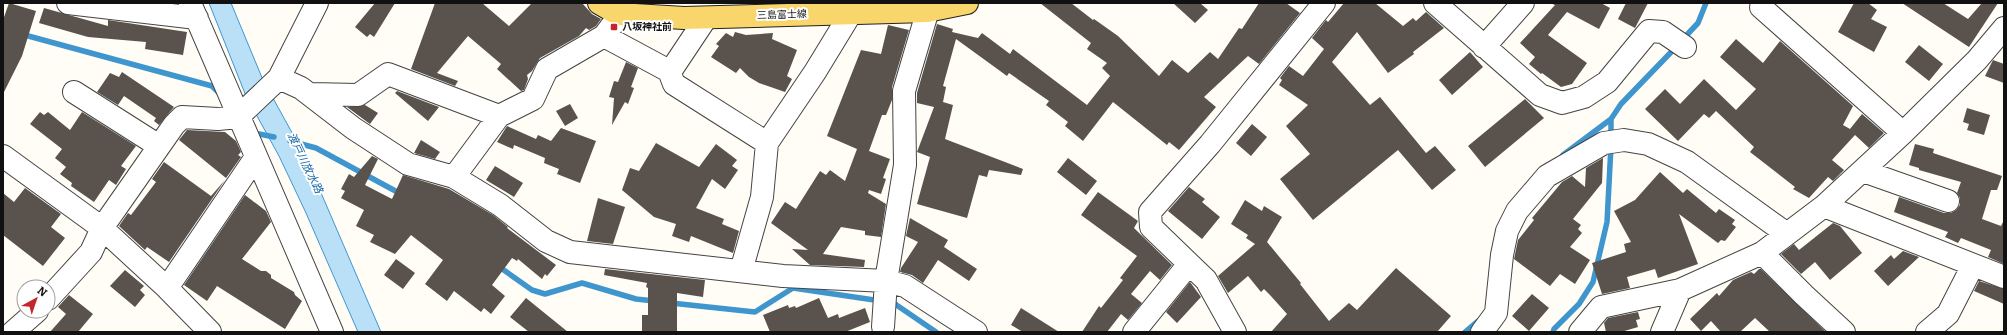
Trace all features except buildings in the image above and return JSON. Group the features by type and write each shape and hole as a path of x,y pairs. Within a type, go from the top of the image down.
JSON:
{"main road":[{"name":"三島富士線","path":"599,3 627,10 684,18 722,13 850,13 967,3"}],"street":[{"path":"68,3 194,10 238,117 332,332"},
{"path":"56,290 91,252 102,228 174,125 182,117 218,119 238,117 279,78 317,3"},
{"path":"1234,332 1206,280 1151,227 1150,212 1210,144 1324,3"},
{"path":"1435,3 1540,95 1562,103 1584,97 1607,82 1649,31 1663,32 1685,48"},
{"path":"1484,47 1522,3"},
{"path":"881,330 886,281 905,165 904,91 928,7"},
{"path":"1762,7 1903,134"},
{"path":"454,178 499,116 533,99 547,69 604,36 627,10"},
{"path":"670,72 722,13"},
{"path":"741,271 762,197 767,143 815,72 850,13"},
{"path":"1580,332 1601,308 1680,290 1762,253 1824,206 1903,134 1977,60 2004,28"},
{"path":"604,36 670,72 674,84 767,143"},
{"path":"310,94 358,95 388,74 499,116"},
{"path":"279,78 301,88 353,128 408,164 454,178 500,204 546,241 570,252 826,279 886,281 906,286 976,332"},
{"path":"74,92 159,146"},
{"path":"1482,332 1496,313 1502,255 1507,231 1517,211 1547,176 1604,143 1624,140 1648,144 1687,162 1787,234"},
{"path":"3,156 102,228 167,288 204,330"},
{"path":"167,288 256,157"},
{"path":"1863,171 1948,201"},
{"path":"1824,206 2004,277"},
{"path":"1762,253 1844,332"},
{"path":"1134,332 1189,264"},
{"path":"1927,332 1948,314 1973,265"},
{"path":"1662,332 1680,290"},
{"path":"13,332 28,319"}],"water":[{"name":"渡戸川放水路","path":"209,3 231,3 263,80 306,158 381,332 358,332 306,213 279,156 246,96"}],"waterway":[{"path":"1683,39 1698,23 1706,3"},
{"path":"21,34 212,86 220,94"},
{"path":"1563,155 1611,119 1621,104 1677,46"},
{"path":"1611,119 1611,137"},
{"path":"252,130 254,133 274,137"},
{"name":"渡戸川放水路","path":"290,141 316,148 401,194"},
{"path":"1553,332 1554,329 1579,304 1593,282 1607,222 1611,146"},
{"path":"498,266 532,290 545,294 582,283 636,299 654,301"},
{"path":"671,303 755,312 793,288 881,301"},
{"path":"889,303 895,304 936,332"},
{"path":"1465,332 1478,321"}],"place":[{"name":"八坂神社前","path":"614,27"}]}
